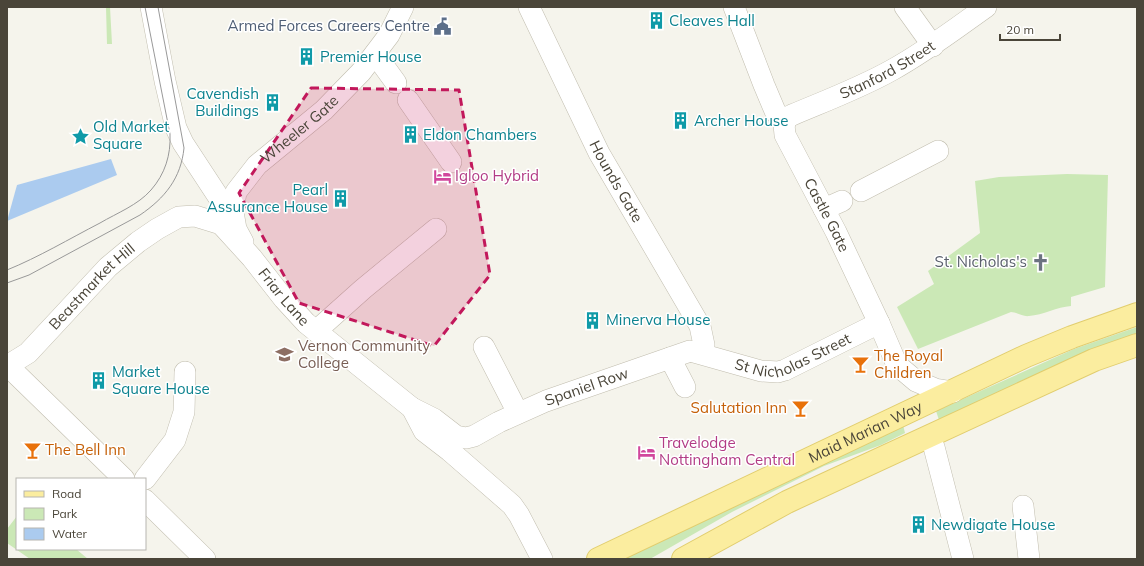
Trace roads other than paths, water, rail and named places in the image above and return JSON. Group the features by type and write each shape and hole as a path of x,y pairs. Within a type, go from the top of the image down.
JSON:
{"main road":[{"name":"Maid Marian Way","path":"598,559 953,392 1026,356 1072,337 1137,314"},
{"name":"Maid Marian Way","path":"683,559 787,502 1094,360 1137,345"}],"street":[{"path":"151,7 165,81 175,121 183,143 236,229"},
{"name":"Wheeler Gate","path":"252,258 236,229 233,212 236,192 257,165 330,105 356,78 389,35 402,7"},
{"name":"Hounds Gate","path":"530,7 599,153 700,326 704,345 703,354"},
{"name":"Castle Gate","path":"734,7 775,111 784,124 784,135 833,205 896,365 916,381 935,388 953,392"},
{"path":"905,7 933,46"},
{"name":"Stanford Street","path":"784,124 788,117 859,87 892,71 933,46 986,7"},
{"path":"375,54 396,83"},
{"path":"408,100 451,162"},
{"path":"861,191 938,151"},
{"name":"Friar Lane","path":"185,217 195,216 221,224 252,258 297,313 316,331 412,408 424,431 450,451 467,468 516,510 542,559"},
{"name":"Beastmarket Hill","path":"8,366 28,353 108,267 138,242 168,222 179,217 185,217"},
{"path":"316,331 363,289 436,229"},
{"name":"St Nicholas Street","path":"703,354 761,371 778,372 785,370 879,323"},
{"path":"484,347 504,370 518,413"},
{"name":"Spaniel Row","path":"467,468 463,454 464,448 474,436 518,413 546,401 690,351 703,354"},
{"path":"670,358 685,387"},
{"path":"8,366 123,478"},
{"path":"146,478 175,440 184,412 185,372"},
{"path":"412,408 434,419 456,436 466,438 474,436"},
{"path":"934,447 963,559"},
{"path":"146,501 205,559"},
{"path":"1023,506 1029,559"}],"water":[{"path":"111,159 117,175 7,221 17,185"}],"tram line":[{"path":"7,270 42,254 134,204 151,190 160,177 168,157 170,134 145,7"},
{"path":"7,283 29,275 140,215 157,202 175,178 179,169 184,148 158,7"}],"place":[{"name":"Cleaves Hall","path":"656,21"},
{"name":"Armed Forces Careers Centre","path":"443,26"},
{"name":"Premier House","path":"307,57"},
{"name":"Cavendish Buildings","path":"272,103"},
{"name":"Archer House","path":"681,121"},
{"name":"Eldon Chambers","path":"410,135"},
{"name":"Old Market Square","path":"80,136"},
{"name":"Igloo Hybrid","path":"442,176"},
{"name":"Pearl Assurance House","path":"341,199"},
{"name":"St. Nicholas's","path":"1040,262"},
{"name":"Minerva House","path":"593,320"},
{"name":"Vernon Community College","path":"285,355"},
{"name":"The Royal Children","path":"861,365"},
{"name":"Market Square House","path":"99,381"},
{"name":"Salutation Inn","path":"800,408"},
{"name":"The Bell Inn","path":"32,450"},
{"name":"Travelodge Nottingham Central","path":"646,452"},
{"name":"Newdigate House","path":"918,525"}]}
